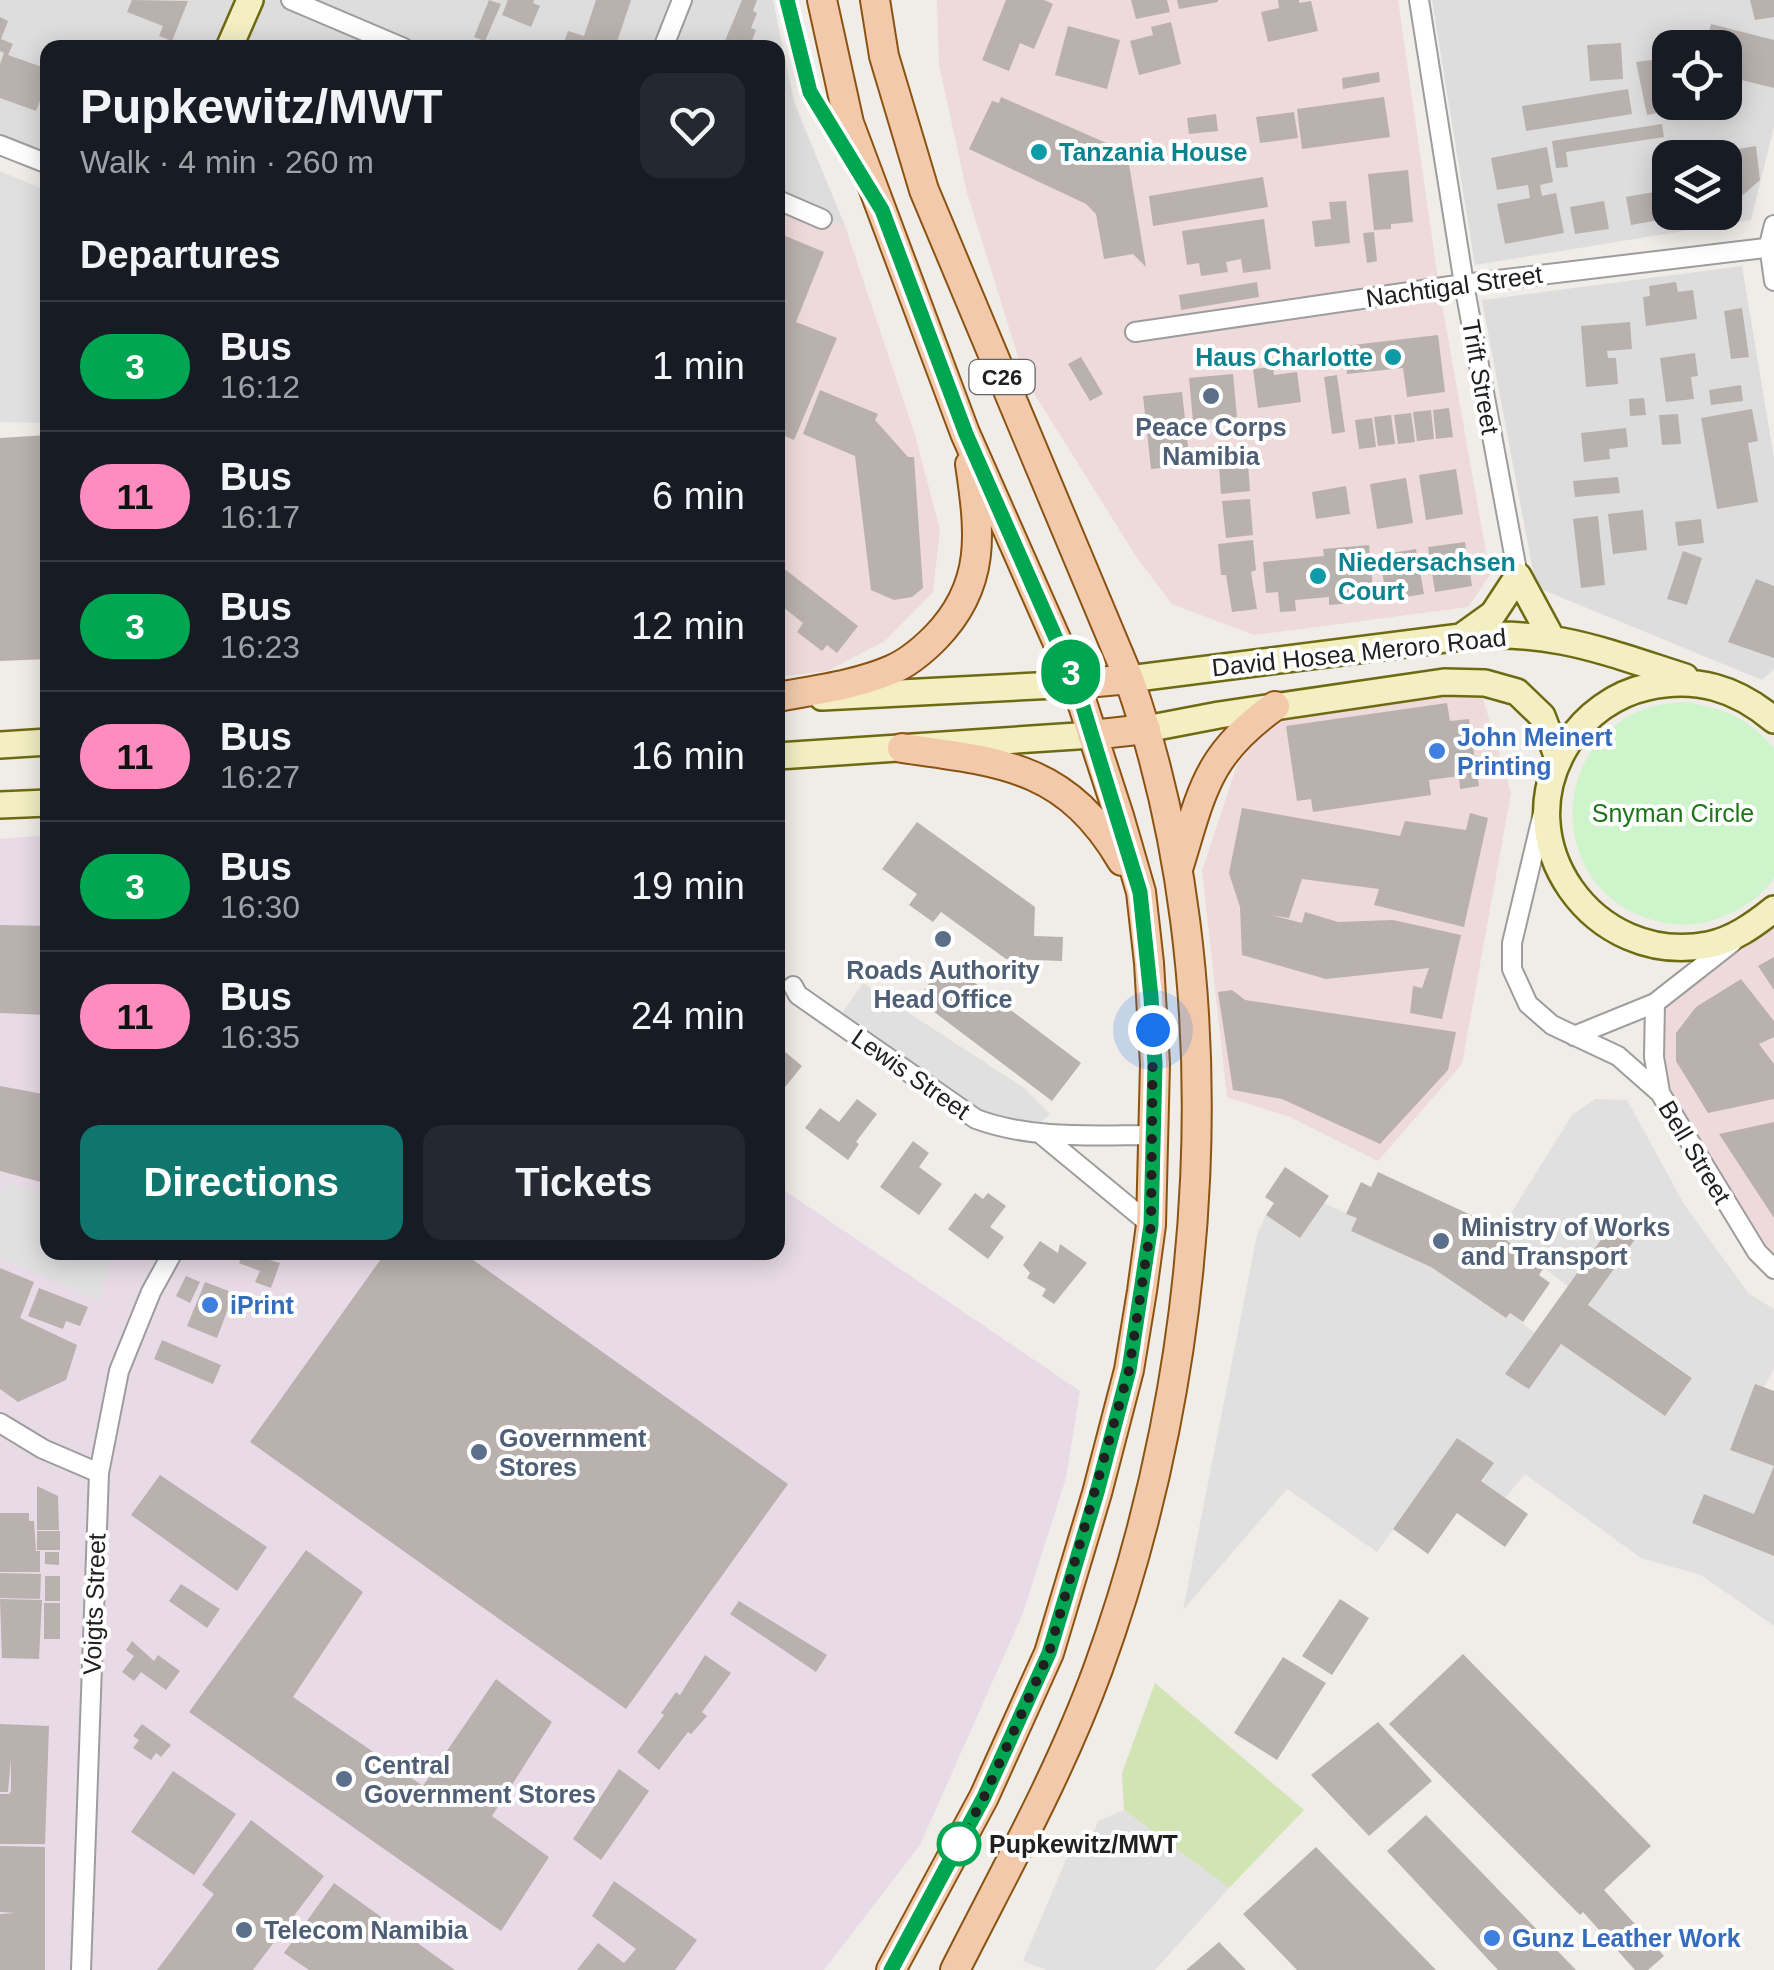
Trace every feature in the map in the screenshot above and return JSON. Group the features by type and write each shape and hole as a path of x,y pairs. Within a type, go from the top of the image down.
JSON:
{"main road":[{"path":"232,40 250,0"},
{"name":"C26","path":"822,0 849,122 966,434 1076,684 1140,892 1151,997 1151,1225 1129,1370 1049,1653 984,1797 891,1970"},
{"name":"C26","path":"874,0 884,56 924,190 1146,729 1160,777 1178,870 1192,1011 1196,1142 1190,1254 1176,1366 1150,1496 1098,1668 1055,1773 955,1970"},
{"path":"785,696 893,670 921,652 962,604 975,572 978,540 966,434"},
{"path":"1461,637 1493,614 1518,576 1550,636"},
{"name":"David Hosea Meroro Road","path":"1129,680 1502,634 1550,636 1702,683"},
{"path":"785,698 1129,680"},
{"name":"David Hosea Meroro Road","path":"1146,729 1444,682 1485,683 1517,692 1542,716 1558,758"},
{"path":"1774,703 1702,683 1668,682 1634,690 1603,706 1577,729 1558,758 1547,799 1548,841 1563,881 1590,913 1626,936 1666,948 1709,945 1748,929 1774,909"},
{"path":"1730,691 1774,720"},
{"path":"1178,870 1199,800 1216,761 1233,738 1275,706"},
{"path":"785,756 1146,729"},
{"path":"0,745 40,742"},
{"path":"902,748 978,759 1030,773 1069,795 1106,834 1140,892"},
{"path":"0,806 40,804"}],"street":[{"path":"291,0 385,40"},
{"path":"666,40 682,0"},
{"name":"Trift Street","path":"1419,0 1464,284 1518,576"},
{"path":"0,145 40,161"},
{"path":"785,203 822,219"},
{"path":"1774,225 1774,281"},
{"name":"Nachtigal Street","path":"1135,332 1464,284 1771,246"},
{"name":"Bell Street","path":"1547,799 1512,943 1512,969 1528,1004 1552,1025 1618,1056 1660,1093 1757,1252 1774,1270"},
{"path":"1574,1036 1655,1003 1748,929"},
{"name":"Lewis Street","path":"793,986 798,995 976,1119 1004,1130 1042,1134 1154,1135"},
{"path":"1655,1003 1654,1057 1660,1093"},
{"path":"1042,1134 1151,1225"},
{"name":"Voigts Street","path":"80,1970 99,1473 119,1371 151,1292 169,1260"},
{"path":"0,1423 43,1449 99,1473"}],"shaded area":[{"path":"0,0 773,0 781,40 40,40 40,160 0,144"},
{"path":"937,0 1398,0 1439,287 1490,575 1468,607 1254,635 1172,604 1137,558 1025,379 967,193 939,65"},
{"path":"1432,0 1774,0 1774,127 1751,220 1742,221 1742,140 1652,140 1652,230 1690,230 1475,265"},
{"path":"785,58 794,102 845,226 785,201"},
{"path":"0,171 40,188 40,423 0,422"},
{"path":"785,201 845,226 915,435 940,530 933,592 885,641 827,671 785,676"},
{"path":"1742,266 1774,458 1774,669 1762,680 1536,587 1482,300"},
{"path":"1481,692 1511,793 1462,1064 1378,1161 1290,1117 1227,1097 1202,871 1237,765 1275,717"},
{"path":"40,836 40,1260 785,1260 785,1191 1080,1391 1066,1478 1023,1613 920,1845 824,1970 0,1970 0,839"},
{"path":"1774,924 1774,1266 1660,1093 1664,995"},
{"path":"863,983 1024,1088 1050,1114 1020,1139 837,1020"},
{"path":"1595,1099 1627,1100 1684,1204 1749,1294 1774,1309 1774,1368 1731,1450 1774,1466 1754,1514 1704,1494 1692,1522 1774,1556 1774,1626 1701,1575 1641,1558 1525,1474 1505,1498 1481,1481 1493,1463 1457,1438 1377,1552 1287,1489 1183,1610 1257,1235 1266,1215 1300,1238 1324,1203 1357,1218 1352,1231 1431,1267 1506,1318 1510,1313 1535,1333 1506,1375 1530,1388 1561,1344 1666,1415 1692,1377 1588,1305 1636,1238 1613,1223 1568,1286 1498,1234 1572,1115"},
{"path":"5,1181 40,1193 40,1260 111,1260 99,1301 0,1258 0,1192"},
{"path":"1124,1810 1229,1888 1155,1970 1046,1970 1023,1961 1071,1848 1086,1852 1098,1821"}],"green space":[{"name":"Snyman Circle","path":"1685,702 1734,716 1774,748 1774,878 1762,893 1739,909 1688,925 1646,918 1614,900 1591,875 1577,845 1573,813 1578,781 1592,751 1615,726 1647,708"},
{"path":"1155,1683 1304,1810 1229,1888 1124,1810 1122,1773"}],"building":[{"path":"132,0 188,1 172,40 159,36 163,26 127,12"},
{"path":"489,0 501,4 485,40 474,37"},
{"path":"508,0 534,0 540,6 531,27 502,15"},
{"path":"596,0 631,0 618,40 565,40 568,31 584,36"},
{"path":"742,0 757,0 752,40 725,40"},
{"path":"1006,0 1044,0 1053,4 1034,49 1020,43 1009,71 982,60"},
{"path":"1131,0 1167,0 1170,12 1136,19"},
{"path":"1177,0 1218,0 1218,2 1179,9"},
{"path":"1278,0 1311,1 1318,31 1268,42 1261,12 1279,8"},
{"path":"1750,0 1774,0 1774,17 1755,20"},
{"path":"0,17 8,21 1,39 13,44 8,55 40,66 40,101 36,111 0,98 0,64 4,53 0,51"},
{"path":"1171,22 1181,64 1139,75 1130,41 1153,35 1151,27"},
{"path":"1711,24 1735,30 1710,30"},
{"path":"1068,26 1120,40 1107,89 1055,75"},
{"path":"1742,32 1774,40 1774,88 1742,80"},
{"path":"1621,43 1623,79 1590,81 1587,45"},
{"path":"1652,60 1652,114 1647,115 1636,62"},
{"path":"1379,72 1380,82 1343,89 1342,78"},
{"path":"1628,89 1632,114 1526,131 1522,106"},
{"path":"1001,97 1127,152 1146,267 1133,254 1104,259 1096,214 1086,204 969,149 992,101 999,103"},
{"path":"1384,97 1390,137 1302,149 1297,109"},
{"path":"1294,112 1298,138 1260,143 1256,117"},
{"path":"1216,114 1218,131 1189,134 1187,118"},
{"path":"1662,124 1664,137 1566,152 1568,167 1556,168 1552,141"},
{"path":"1756,146 1760,180 1742,196 1742,148"},
{"path":"1547,147 1553,182 1540,185 1542,196 1556,193 1564,233 1505,244 1497,204 1530,198 1528,185 1497,190 1491,158"},
{"path":"1408,170 1413,222 1374,230 1368,174"},
{"path":"1263,177 1268,207 1153,226 1149,196"},
{"path":"1652,192 1652,221 1631,225 1626,197"},
{"path":"1346,201 1350,243 1315,247 1312,221 1331,219 1329,202"},
{"path":"1604,201 1609,229 1575,234 1570,207"},
{"path":"1264,219 1271,269 1243,273 1241,259 1226,262 1228,272 1201,276 1199,263 1187,265 1182,231"},
{"path":"1374,232 1377,261 1367,263 1363,233"},
{"path":"785,236 824,252 796,322 837,338 794,440 785,436"},
{"path":"1257,282 1259,297 1181,310 1179,295"},
{"path":"1676,282 1678,292 1693,290 1697,319 1646,326 1643,297 1650,296 1649,286"},
{"path":"1742,308 1749,357 1731,359 1724,311"},
{"path":"1630,322 1632,349 1607,351 1608,358 1616,358 1618,384 1586,387 1581,326"},
{"name":"Haus Charlotte","path":"1438,335 1445,392 1407,397 1403,368 1347,374 1344,346"},
{"path":"1695,353 1698,376 1691,377 1694,399 1666,402 1660,358"},
{"path":"1081,357 1103,394 1090,401 1068,364"},
{"path":"1273,367 1274,375 1297,372 1301,402 1258,408 1253,369"},
{"path":"1233,374 1237,417 1193,421 1189,378"},
{"path":"1337,375 1345,432 1332,434 1324,377"},
{"path":"1741,385 1743,401 1711,405 1709,390"},
{"path":"820,390 878,414 875,420 908,457 914,457 923,588 912,597 894,600 871,590 855,456 803,434"},
{"path":"1182,392 1190,465 1151,469 1143,396"},
{"path":"1644,398 1646,415 1630,416 1629,399"},
{"path":"1449,408 1453,437 1436,439 1433,410"},
{"path":"1752,409 1758,441 1748,443 1758,502 1717,509 1701,418"},
{"path":"1431,410 1434,439 1417,441 1413,412"},
{"path":"1411,413 1415,442 1398,444 1394,415"},
{"path":"1678,414 1681,444 1662,445 1659,415"},
{"path":"1391,415 1395,444 1378,446 1374,417"},
{"path":"1372,418 1376,447 1359,449 1355,420"},
{"path":"1626,428 1628,447 1609,449 1610,459 1584,462 1581,433"},
{"path":"40,436 40,659 0,661 0,438"},
{"path":"1247,450 1250,491 1221,494 1218,452"},
{"path":"1456,469 1463,514 1426,520 1419,475"},
{"path":"1618,477 1620,493 1575,497 1573,481"},
{"path":"1406,478 1413,523 1377,529 1370,484"},
{"path":"1346,486 1350,514 1316,519 1312,492"},
{"path":"1250,499 1253,535 1226,538 1222,501"},
{"path":"1643,510 1647,550 1613,554 1608,514"},
{"path":"1598,516 1605,585 1581,588 1573,519"},
{"path":"1701,519 1704,543 1678,546 1675,522"},
{"path":"1253,540 1256,570 1251,572 1257,609 1232,612 1226,575 1221,575 1218,544"},
{"path":"1465,542 1472,586 1435,592 1428,547"},
{"name":"Niedersachsen Court","path":"1369,545 1373,590 1352,592 1353,603 1329,605 1329,597 1295,600 1296,611 1280,612 1278,592 1266,593 1263,562 1324,556 1323,549"},
{"path":"1416,549 1424,594 1387,600 1379,555"},
{"path":"1683,551 1702,558 1687,605 1667,599"},
{"path":"785,569 858,626 837,653 827,645 822,651 797,632 803,623 785,609"},
{"path":"1756,579 1774,586 1774,658 1728,642"},
{"path":"1447,703 1450,721 1469,719 1479,786 1460,789 1459,776 1429,780 1431,795 1313,812 1311,799 1297,801 1286,726"},
{"path":"1242,808 1400,836 1405,821 1466,830 1470,813 1488,818 1464,927 1374,905 1379,889 1302,879 1289,918 1271,915 1302,923 1305,912 1338,922 1393,920 1461,935 1442,1019 1410,1013 1413,986 1422,988 1429,968 1326,979 1242,955 1240,907 1229,873"},
{"path":"917,822 1035,907 1034,936 1063,937 1062,961 1006,959 941,912 933,922 909,905 917,894 882,869"},
{"path":"0,925 40,926 40,1015 0,1013"},
{"path":"1774,957 1774,990 1758,966"},
{"path":"946,961 1081,1063 1052,1101 917,999"},
{"path":"1741,979 1774,1021 1774,1037 1759,1044 1774,1064 1774,1099 1708,1113 1676,1061 1676,1033 1696,1007"},
{"path":"1232,990 1245,1000 1456,1032 1448,1070 1380,1144 1282,1099 1233,1090 1218,992"},
{"path":"785,1052 802,1066 785,1087"},
{"path":"0,1086 40,1094 40,1182 0,1171"},
{"path":"857,1099 877,1114 848,1160 805,1128 820,1108 839,1122"},
{"path":"1774,1122 1774,1218 1719,1134"},
{"path":"913,1141 929,1153 919,1167 942,1184 919,1215 880,1187"},
{"path":"1285,1167 1329,1196 1300,1238 1266,1215 1274,1203 1265,1197"},
{"name":"Ministry of Works and Transport","path":"1378,1172 1471,1215 1544,1267 1539,1275 1550,1283 1523,1322 1510,1313 1506,1318 1431,1267 1351,1231 1357,1218 1346,1214 1361,1182 1371,1187"},
{"path":"975,1193 983,1199 988,1193 1006,1206 990,1227 1004,1237 988,1259 948,1229"},
{"path":"1613,1223 1636,1238 1588,1305 1692,1378 1665,1416 1561,1344 1529,1389 1505,1374"},
{"path":"1040,1241 1058,1253 1060,1244 1087,1263 1054,1304 1042,1296 1046,1289 1027,1278 1030,1273 1023,1265"},
{"path":"380,1260 473,1260 788,1484 626,1709 250,1442"},
{"path":"239,1263 280,1263 271,1288 255,1282 260,1271"},
{"path":"0,1268 34,1282 20,1318 77,1345 66,1380 18,1402 0,1389"},
{"path":"186,1276 200,1282 190,1303 176,1296"},
{"path":"205,1282 234,1293 217,1338 187,1326"},
{"path":"39,1288 88,1307 80,1326 66,1321 63,1329 28,1316"},
{"path":"162,1340 221,1365 213,1384 154,1359"},
{"path":"1755,1384 1774,1391 1774,1466 1730,1450"},
{"path":"1457,1438 1494,1463 1481,1481 1528,1514 1505,1547 1457,1513 1428,1554 1393,1529"},
{"path":"1774,1466 1774,1556 1692,1523 1704,1494 1754,1514"},
{"path":"160,1475 267,1547 237,1591 131,1515"},
{"path":"37,1486 58,1496 59,1530 37,1530"},
{"path":"0,1513 29,1513 29,1521 34,1521 36,1551 40,1551 40,1572 0,1572"},
{"path":"37,1531 60,1531 60,1550 37,1550"},
{"path":"306,1550 363,1592 293,1697 423,1786 496,1679 552,1722 492,1816 549,1857 501,1931 189,1712"},
{"path":"45,1552 59,1552 59,1565 45,1564"},
{"path":"0,1573 41,1574 40,1599 0,1598"},
{"path":"45,1576 60,1576 60,1601 45,1601"},
{"path":"181,1584 220,1609 207,1628 169,1601"},
{"path":"0,1599 42,1600 39,1659 2,1658"},
{"path":"1340,1599 1369,1618 1332,1675 1302,1656"},
{"path":"739,1601 827,1655 816,1672 730,1614"},
{"path":"44,1603 60,1603 60,1639 44,1639"},
{"path":"132,1641 154,1661 158,1655 180,1671 166,1690 141,1672 134,1681 122,1672 134,1656 126,1650"},
{"path":"1463,1654 1651,1846 1604,1890 1664,1956 1648,1970 1635,1970 1583,1912 1580,1915 1389,1724"},
{"path":"705,1655 731,1673 702,1712 707,1716 691,1734 688,1732 659,1770 637,1752"},
{"path":"1283,1657 1326,1683 1277,1760 1234,1733"},
{"path":"1378,1722 1432,1781 1369,1836 1311,1775"},
{"path":"0,1724 49,1726 45,1844 0,1844 0,1794 9,1794 11,1791 11,1759 8,1792 0,1792"},
{"path":"142,1724 171,1745 161,1757 156,1753 151,1760 133,1748 139,1740 133,1736"},
{"path":"619,1769 649,1791 601,1860 573,1839"},
{"path":"173,1771 236,1814 194,1875 131,1832"},
{"path":"1426,1815 1576,1970 1498,1970 1387,1851"},
{"path":"251,1820 324,1876 253,1970 157,1970 214,1894 202,1885"},
{"path":"0,1846 45,1847 45,1970 0,1970 0,1914 16,1913 0,1912"},
{"path":"1316,1847 1436,1970 1297,1970 1243,1914"},
{"path":"614,1881 697,1940 675,1970 577,1970 598,1943 624,1963 636,1949 592,1916"},
{"path":"334,1883 455,1970 309,1970 284,1953"},
{"path":"1219,1942 1246,1970 1186,1970"}],"bus line":[{"name":"3","path":"787,0 810,92 882,210 966,434 1076,684 1140,892 1155,1064 1151,1225 1129,1370 1097,1492 1049,1653 984,1797 891,1970"}],"place":[{"name":"Tanzania House","path":"1039,152"},
{"name":"Haus Charlotte","path":"1393,357"},
{"name":"Peace Corps Namibia","path":"1211,396"},
{"name":"Niedersachsen Court","path":"1318,576"},
{"name":"John Meinert Printing","path":"1437,751"},
{"name":"Roads Authority Head Office","path":"943,939"},
{"name":"Ministry of Works and Transport","path":"1441,1241"},
{"name":"iPrint","path":"210,1305"},
{"name":"Government Stores","path":"479,1452"},
{"name":"Central Government Stores","path":"344,1779"},
{"name":"Pupkewitz/MWT","path":"959,1844"},
{"name":"Telecom Namibia","path":"244,1930"},
{"name":"Gunz Leather Work","path":"1492,1938"}],"route":[{"path":"959,1844 1049,1653 1129,1370 1151,1225 1153,1030"}]}
